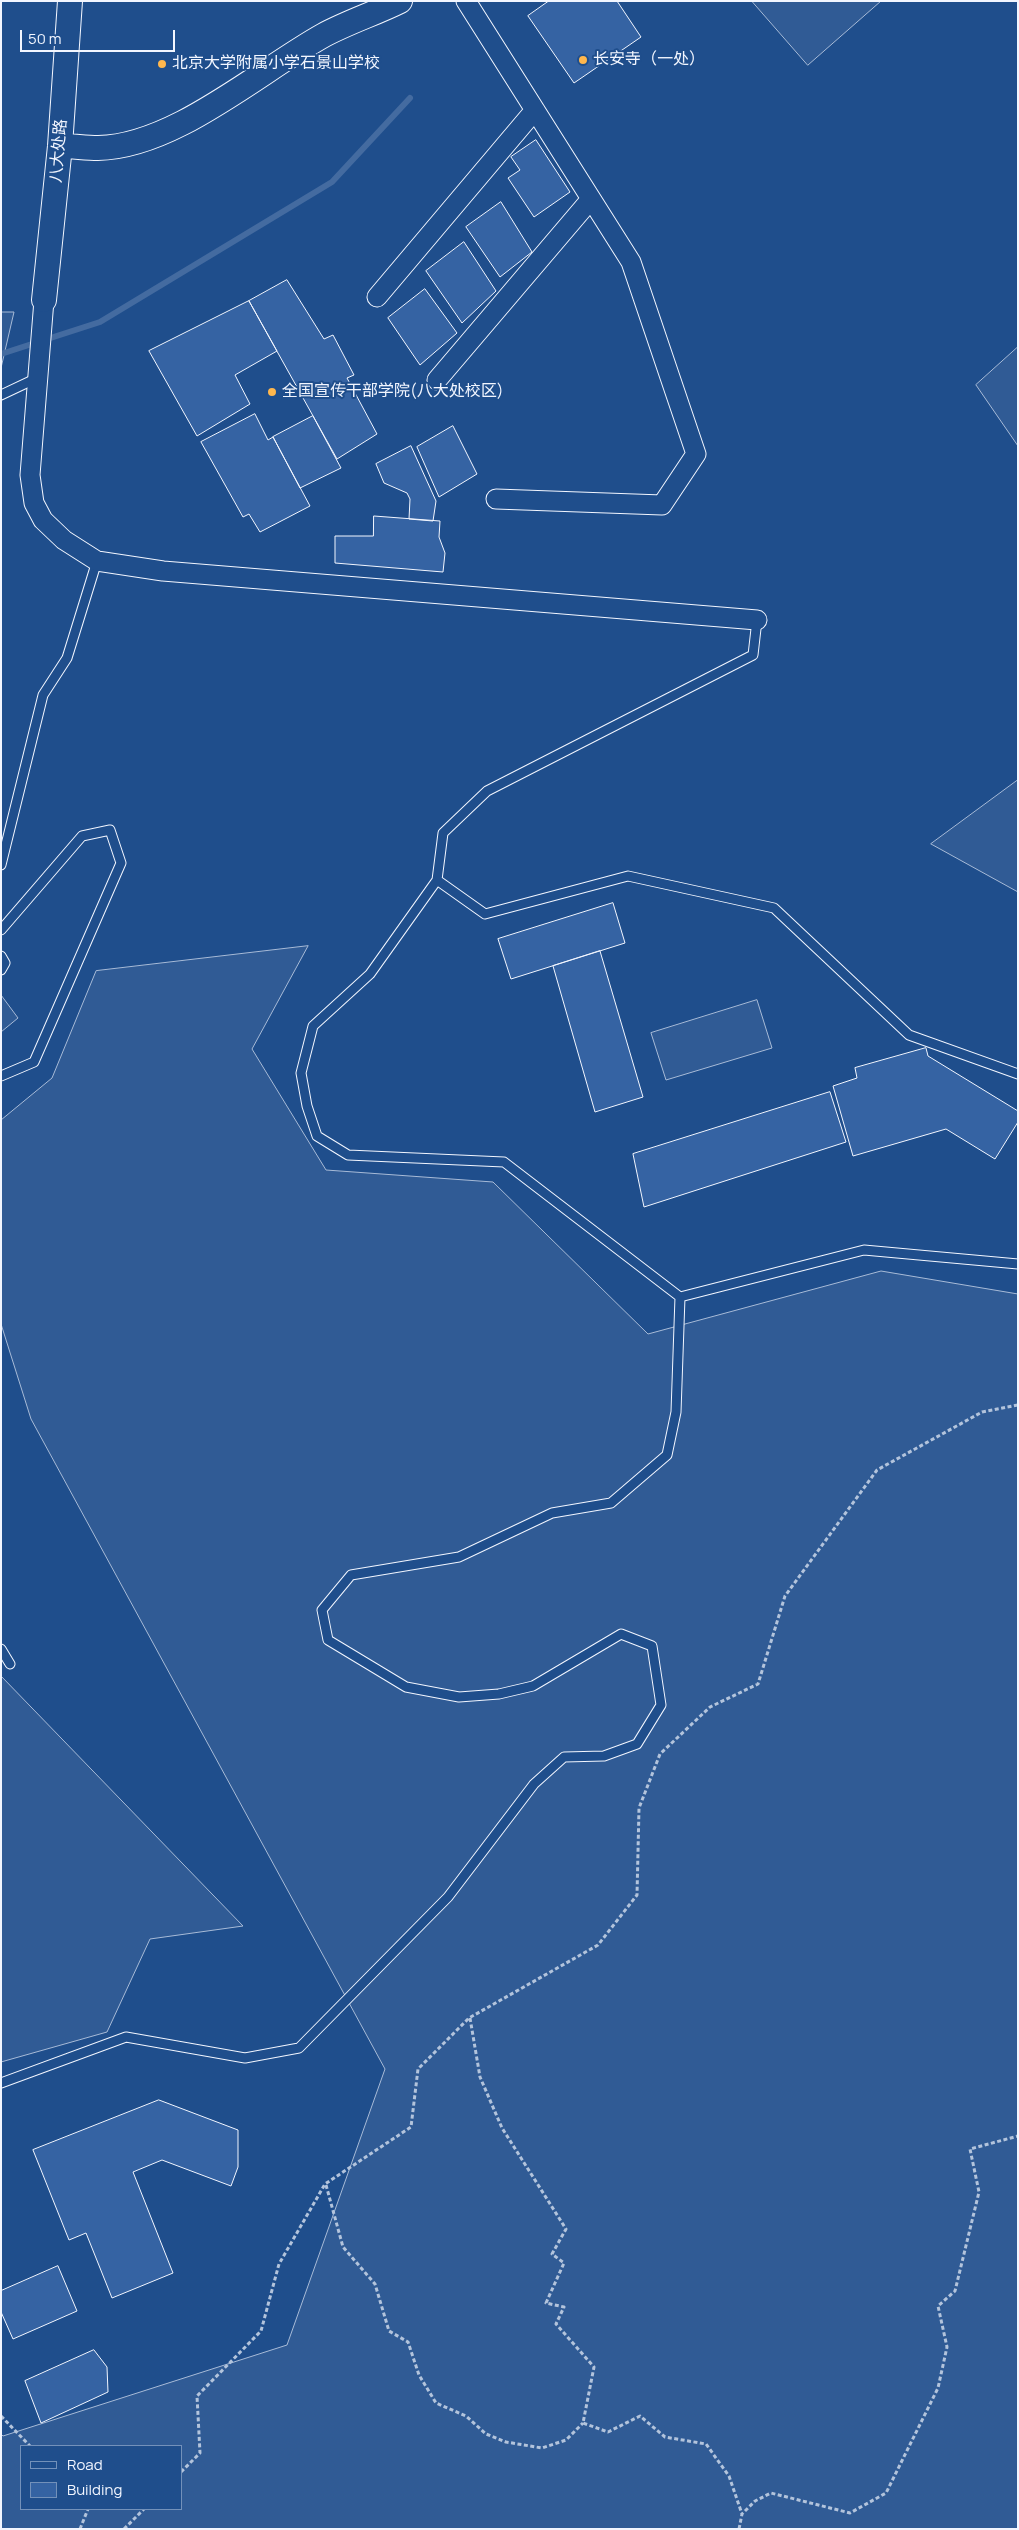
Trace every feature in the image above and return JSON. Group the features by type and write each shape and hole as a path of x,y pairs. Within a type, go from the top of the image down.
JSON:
{"street":[{"name":"八大处路","path":"44,300 60,146 70,1"},
{"path":"60,146 99,148 125,144 159,134 196,116 325,34 400,1"},
{"path":"466,1 631,262 696,454 662,505 496,499"},
{"path":"377,297 535,110"},
{"path":"437,380 591,199"},
{"path":"44,300 30,475 34,503 43,520 64,540 97,561 164,571 757,620"}],"lane":[{"path":"1,395 38,377"},
{"path":"1,865 43,694 67,658 97,561"},
{"path":"680,1297 504,1162 348,1155 317,1136 307,1106 301,1073 313,1026 370,974 437,880 443,833 487,791 753,655 757,620"},
{"path":"1,930 82,836 110,830 121,864 34,1062 1,1076"},
{"path":"437,880 485,914 628,876 774,908 909,1035 1018,1074"},
{"path":"1,956 5,962 1,970"},
{"path":"680,1297 864,1250 1018,1264"},
{"path":"1,2083 126,2037 245,2058 299,2048 448,1897 534,1784 564,1757 604,1756 637,1744 662,1705 652,1646 621,1634 532,1686 499,1694 460,1697 406,1687 328,1640 322,1610 350,1575 458,1557 552,1514 611,1502 666,1456 676,1412 680,1297"},
{"path":"1,1649 10,1664"}],"path":[{"path":"182,2471 200,2454 197,2396 262,2331 279,2264 325,2184 411,2127 418,2069 469,2018 598,1945 637,1894 639,1808 660,1754 710,1707 758,1684 785,1596 877,1470 982,1412 1018,1404"},
{"path":"325,2184 342,2247 375,2284 389,2331 408,2342 419,2375 436,2404 466,2416 486,2434 506,2442 542,2448 566,2440 583,2423 594,2367 556,2324 564,2307 546,2303 564,2263 552,2254 566,2230 502,2128 480,2077 469,2018"},
{"path":"742,2514 756,2501 771,2494 850,2513 886,2493 938,2388 947,2347 938,2306 955,2291 979,2192 970,2149 1018,2136"},
{"path":"1,2416 29,2445"},
{"path":"583,2423 608,2432 640,2416 665,2437 706,2444 729,2476 742,2514 739,2529"},
{"path":"80,2529 88,2510"},
{"path":"124,2529 143,2510"}],"shaded area":[{"path":"752,1 881,1 808,65"},
{"path":"1,312 14,312 1,368"},
{"path":"1018,347 1018,446 976,385"},
{"path":"1018,780 1018,892 931,844"},
{"path":"308,946 252,1049 326,1170 493,1182 648,1334 881,1271 1018,1294 1018,2529 1,2529 1,2434 3,2436 287,2345 385,2069 31,1419 1,1324 1,1120 52,1078 96,971"},
{"path":"1,995 18,1018 1,1032"},
{"path":"757,1000 772,1048 666,1080 651,1033"},
{"path":"1,1676 243,1926 150,1939 107,2032 1,2062"}],"building":[{"name":"长安寺（一处）","path":"549,1 617,1 641,37 574,83 528,16"},
{"path":"536,140 570,192 534,217 508,178 520,170 511,157"},
{"path":"501,202 532,252 500,277 466,227"},
{"path":"464,242 496,291 462,323 426,271"},
{"path":"287,280 324,339 333,335 354,375 347,378 377,434 337,459 249,301"},
{"path":"425,289 457,333 420,365 388,318"},
{"path":"249,301 277,351 235,375 250,404 197,436 149,351"},
{"path":"255,414 268,440 273,437 310,506 260,532 249,514 243,517 201,442"},
{"path":"313,416 341,468 300,488 273,437"},
{"path":"453,426 477,474 439,497 417,447"},
{"path":"411,446 436,501 433,521 409,519 410,499 407,493 384,483 376,464"},
{"path":"374,516 440,521 439,537 445,553 443,572 335,563 335,536 373,536"},
{"path":"613,903 625,943 511,979 498,939"},
{"path":"600,951 643,1097 595,1112 553,966"},
{"path":"926,1048 928,1056 1018,1111 1018,1122 995,1159 946,1129 853,1156 833,1086 857,1078 855,1068"},
{"path":"830,1092 846,1142 644,1207 633,1154"},
{"path":"159,2100 238,2130 238,2167 231,2186 162,2160 133,2172 173,2273 112,2298 86,2233 69,2240 33,2150"},
{"path":"58,2266 77,2311 13,2339 1,2312 1,2291"},
{"path":"94,2350 107,2367 108,2392 41,2423 25,2381"}],"waterway":[{"path":"1,354 100,322 332,182 410,98"}],"place":[{"name":"长安寺（一处）","path":"583,60"},
{"name":"北京大学附属小学石景山学校","path":"162,64"},
{"name":"全国宣传干部学院(八大处校区)","path":"272,392"}]}
